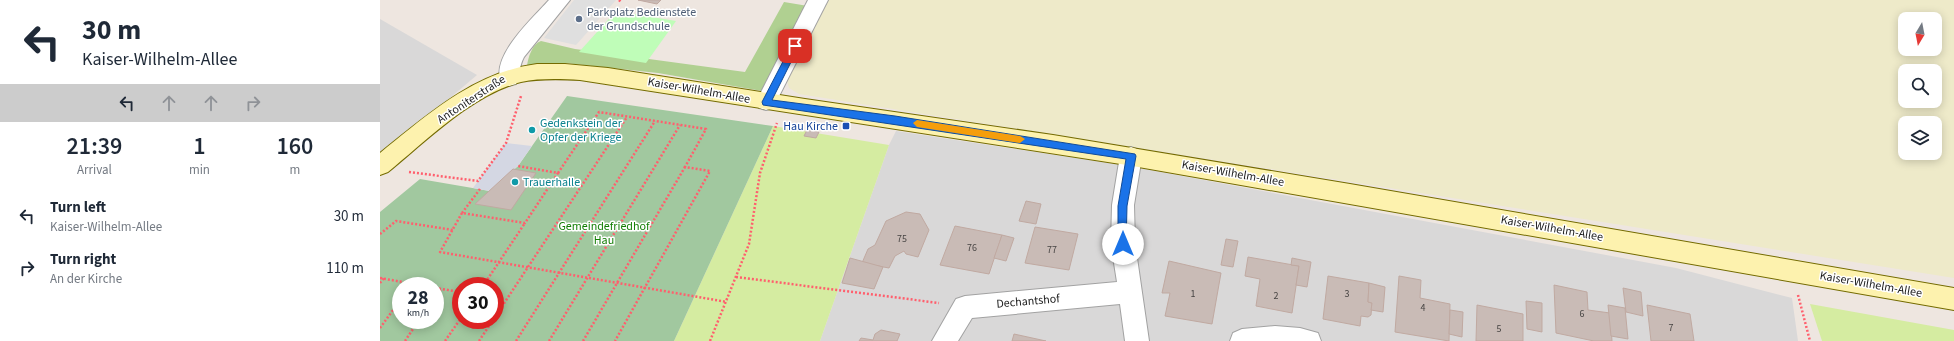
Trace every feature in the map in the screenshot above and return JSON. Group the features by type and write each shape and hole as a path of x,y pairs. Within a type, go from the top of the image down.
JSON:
{"street":[{"name":"Antoniterstraße","path":"380,166 438,119 478,92 509,78 509,66 516,52 560,0"},
{"path":"766,102 818,0"},
{"name":"Kaiser-Wilhelm-Allee","path":"509,78 521,74 573,71 661,83 766,102 1132,156 1954,299"},
{"path":"1132,156 1123,206 1123,244 1137,341"},
{"name":"Dechantshof","path":"964,306 1131,292"},
{"path":"944,341 964,306"},
{"path":"1242,341 1266,337 1288,337 1309,341"}],"path":[{"path":"403,171 478,181 506,143 522,95"},
{"path":"710,341 727,302 749,244 760,173 777,124 777,120 766,102"},
{"path":"488,277 599,112 706,129 583,341"},
{"path":"504,303 627,117"},
{"path":"516,341 655,121"},
{"path":"549,341 680,125"},
{"path":"518,166 558,173"},
{"path":"615,341 710,171 685,167"},
{"path":"480,189 462,213 440,252 500,261 727,302"},
{"path":"462,213 525,223"},
{"path":"380,234 396,221 453,230"},
{"path":"736,277 964,306"},
{"path":"380,283 382,278 392,280"},
{"path":"1797,291 1810,341"},
{"path":"380,328 392,311"},
{"path":"405,341 413,329"},
{"path":"445,341 453,329"},
{"path":"479,341 487,329"}],"shaded area":[{"name":"Parkplatz Bedienstete der Grundschule","path":"574,0 616,0 576,45 544,38"},
{"path":"822,0 1954,0 1954,278 799,94 789,88 786,77"},
{"path":"380,19 477,75 380,157"},
{"path":"896,131 1128,166 1676,268 1792,298 1798,341 820,341 889,145"},
{"path":"506,143 532,146 518,166 489,191 473,188"}],"green space":[{"path":"784,2 808,6 762,91 658,73 565,63 527,66 529,55 535,45 541,41 575,49 745,72"},
{"path":"616,11 676,21 646,63 579,52"},
{"name":"Gemeindefriedhof Hau","path":"567,96 773,126 674,341 380,341 380,212 420,179 490,191 518,166"},
{"path":"773,126 889,145 820,341 674,341"},
{"path":"1810,304 1954,330 1954,341 1822,341"}],"building":[{"path":"638,0 661,0 657,4"},
{"path":"807,130 819,132 816,138 804,136"},
{"name":"Trauerhalle","path":"513,169 536,173 511,210 475,204"},
{"path":"1026,201 1041,204 1036,224 1019,221"},
{"path":"906,212 920,214 929,230 918,257 906,254 904,251 895,256 889,268 862,263 868,249 875,245 886,221"},
{"path":"955,226 1002,235 989,274 940,265"},
{"path":"1035,227 1078,234 1069,270 1025,263"},
{"path":"1002,235 1014,238 1006,261 994,258"},
{"path":"1226,239 1238,241 1233,267 1221,265"},
{"path":"1248,257 1299,266 1292,313 1256,306 1260,279 1245,276"},
{"path":"850,258 883,267 874,289 842,283"},
{"path":"1292,258 1311,262 1307,287 1296,285 1299,266 1291,265"},
{"path":"1169,261 1221,273 1212,324 1165,316 1170,293 1162,293"},
{"path":"1328,276 1369,283 1368,302 1372,303 1371,315 1368,317 1361,316 1360,326 1323,319"},
{"path":"1399,276 1421,280 1420,298 1450,304 1449,341 1395,332"},
{"path":"1369,283 1385,287 1383,312 1371,310 1372,303 1368,302"},
{"path":"1554,285 1587,292 1588,310 1610,313 1612,341 1594,341 1556,333"},
{"path":"1623,288 1641,292 1643,316 1626,312"},
{"path":"1526,301 1542,303 1542,332 1527,329"},
{"path":"1477,305 1523,314 1523,341 1476,341"},
{"path":"1608,305 1625,308 1628,339 1611,336"},
{"path":"1647,305 1690,314 1694,341 1651,341"},
{"path":"1450,310 1463,312 1462,337 1449,334"},
{"path":"881,330 900,334 897,341 859,341 861,338 873,340 875,334"},
{"path":"1014,334 1046,341 1012,341"}],"slow traffic":[{"path":"917,123 1020,139"}],"place":[{"name":"Parkplatz Bedienstete der Grundschule","path":"579,19"},
{"name":"Hau Kirche","path":"846,126"},
{"name":"Gedenkstein der Opfer der Kriege","path":"532,130"},
{"name":"Trauerhalle","path":"515,182"}],"route":[{"path":"795,46 766,102 1132,156 1127,177 1123,206 1123,244"}]}
